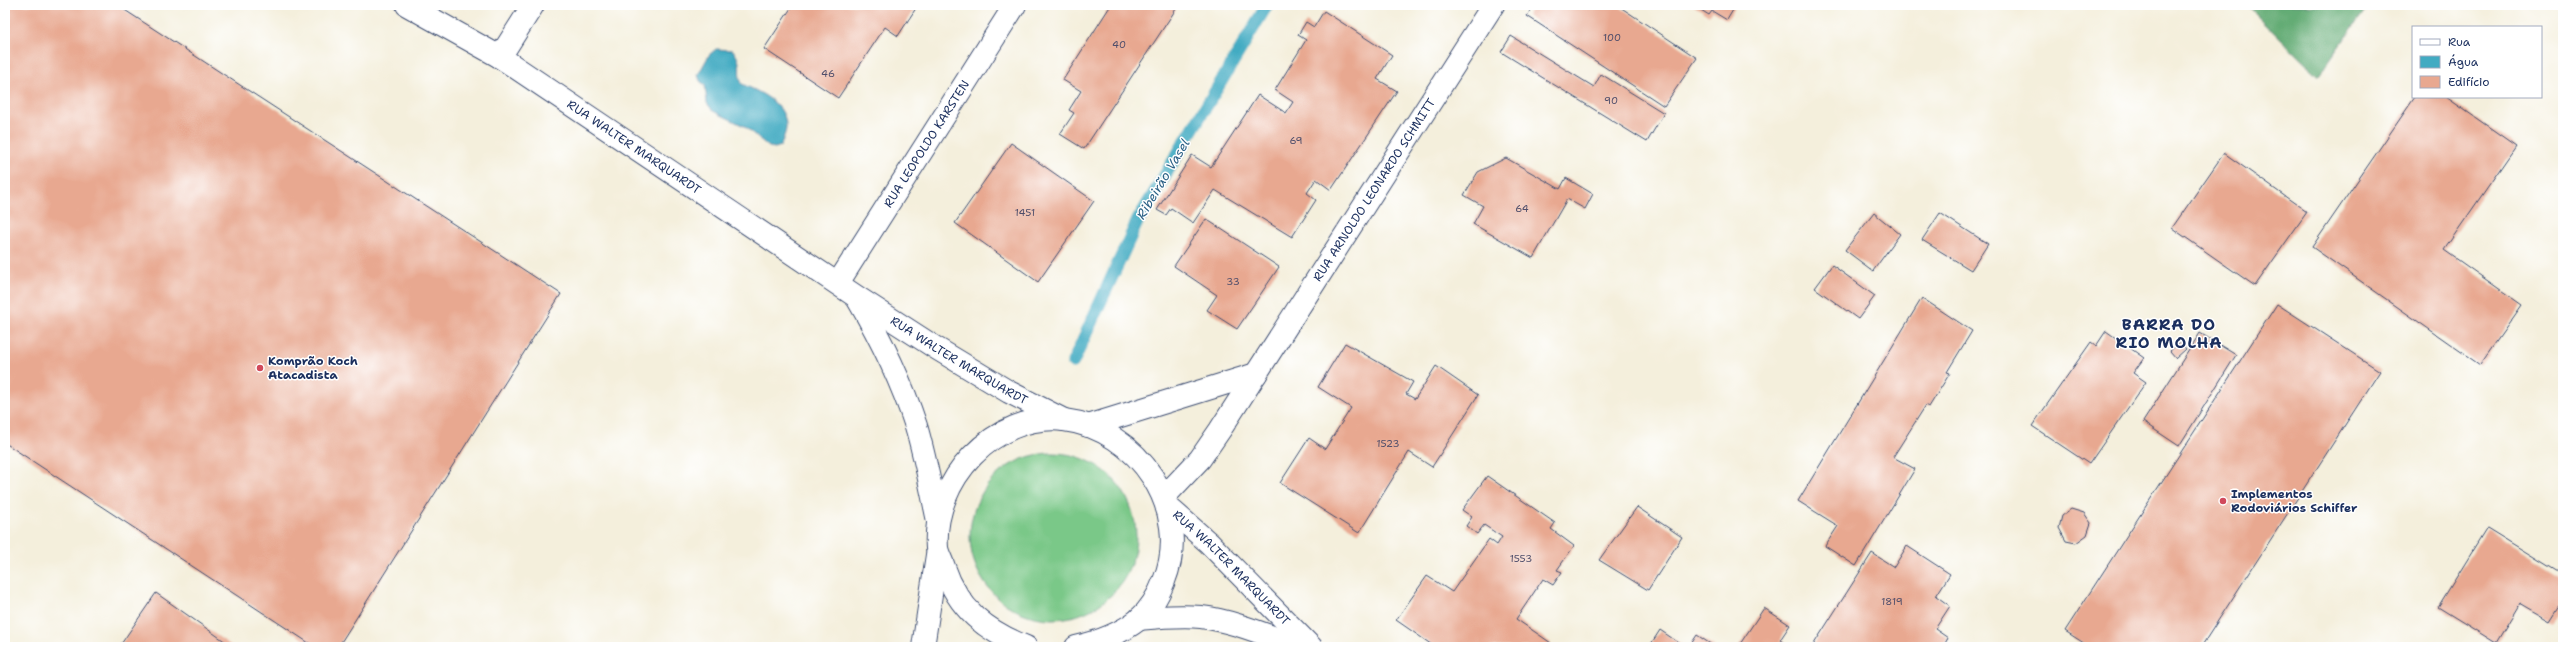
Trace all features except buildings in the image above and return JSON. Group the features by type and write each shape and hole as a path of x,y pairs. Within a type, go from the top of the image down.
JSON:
{"main road":[{"name":"RUA WALTER MARQUARDT","path":"407,5 500,57 857,297 1009,392 1064,420"},
{"path":"500,57 533,5"},
{"name":"RUA LEOPOLDO KARSTEN","path":"838,283 1015,5"},
{"name":"RUA ARNOLDO LEONARDO SCHMITT","path":"1166,502 1200,459 1256,374 1493,5"},
{"name":"RUA WALTER MARQUARDT","path":"857,297 892,363 907,400 916,427 938,521"},
{"path":"1088,426 1256,374"},
{"path":"923,647 937,550 938,521 963,465 983,444 1008,430 1035,422 1064,420 1088,426 1129,447 1152,473 1166,502 1171,528 1170,568 1153,602 1139,619 1108,636 1076,647"},
{"name":"RUA WALTER MARQUARDT","path":"1166,502 1209,543 1311,647"},
{"path":"937,550 950,584 969,612 999,636 1026,647"},
{"name":"RUA WALTER MARQUARDT","path":"1139,619 1170,616 1201,617 1244,627 1300,647"}],"green space":[{"path":"2246,5 2369,5 2318,76"},
{"path":"1045,453 1061,453 1085,459 1112,477 1130,504 1135,520 1135,552 1130,568 1112,595 1099,605 1077,616 1061,619 1045,619 1021,613 1000,600 989,589 976,568 973,560 970,544 970,528 976,504 989,483 1000,472 1021,459 1029,456"}],"water":[{"path":"716,49 733,50 738,60 742,84 763,94 781,110 785,117 786,127 781,146 775,148 769,147 744,126 713,111 707,103 705,85 700,81 698,75 709,55"}],"waterway":[{"name":"Ribeirão Vasel","path":"1073,362 1138,220 1267,5"}],"place":[{"name":"Komprão Koch Atacadista","path":"260,368"},
{"name":"Implementos Rodoviários Schiffer","path":"2223,501"}],"district":[{"name":"BARRA DO RIO MOLHA","path":"2169,333"}]}
